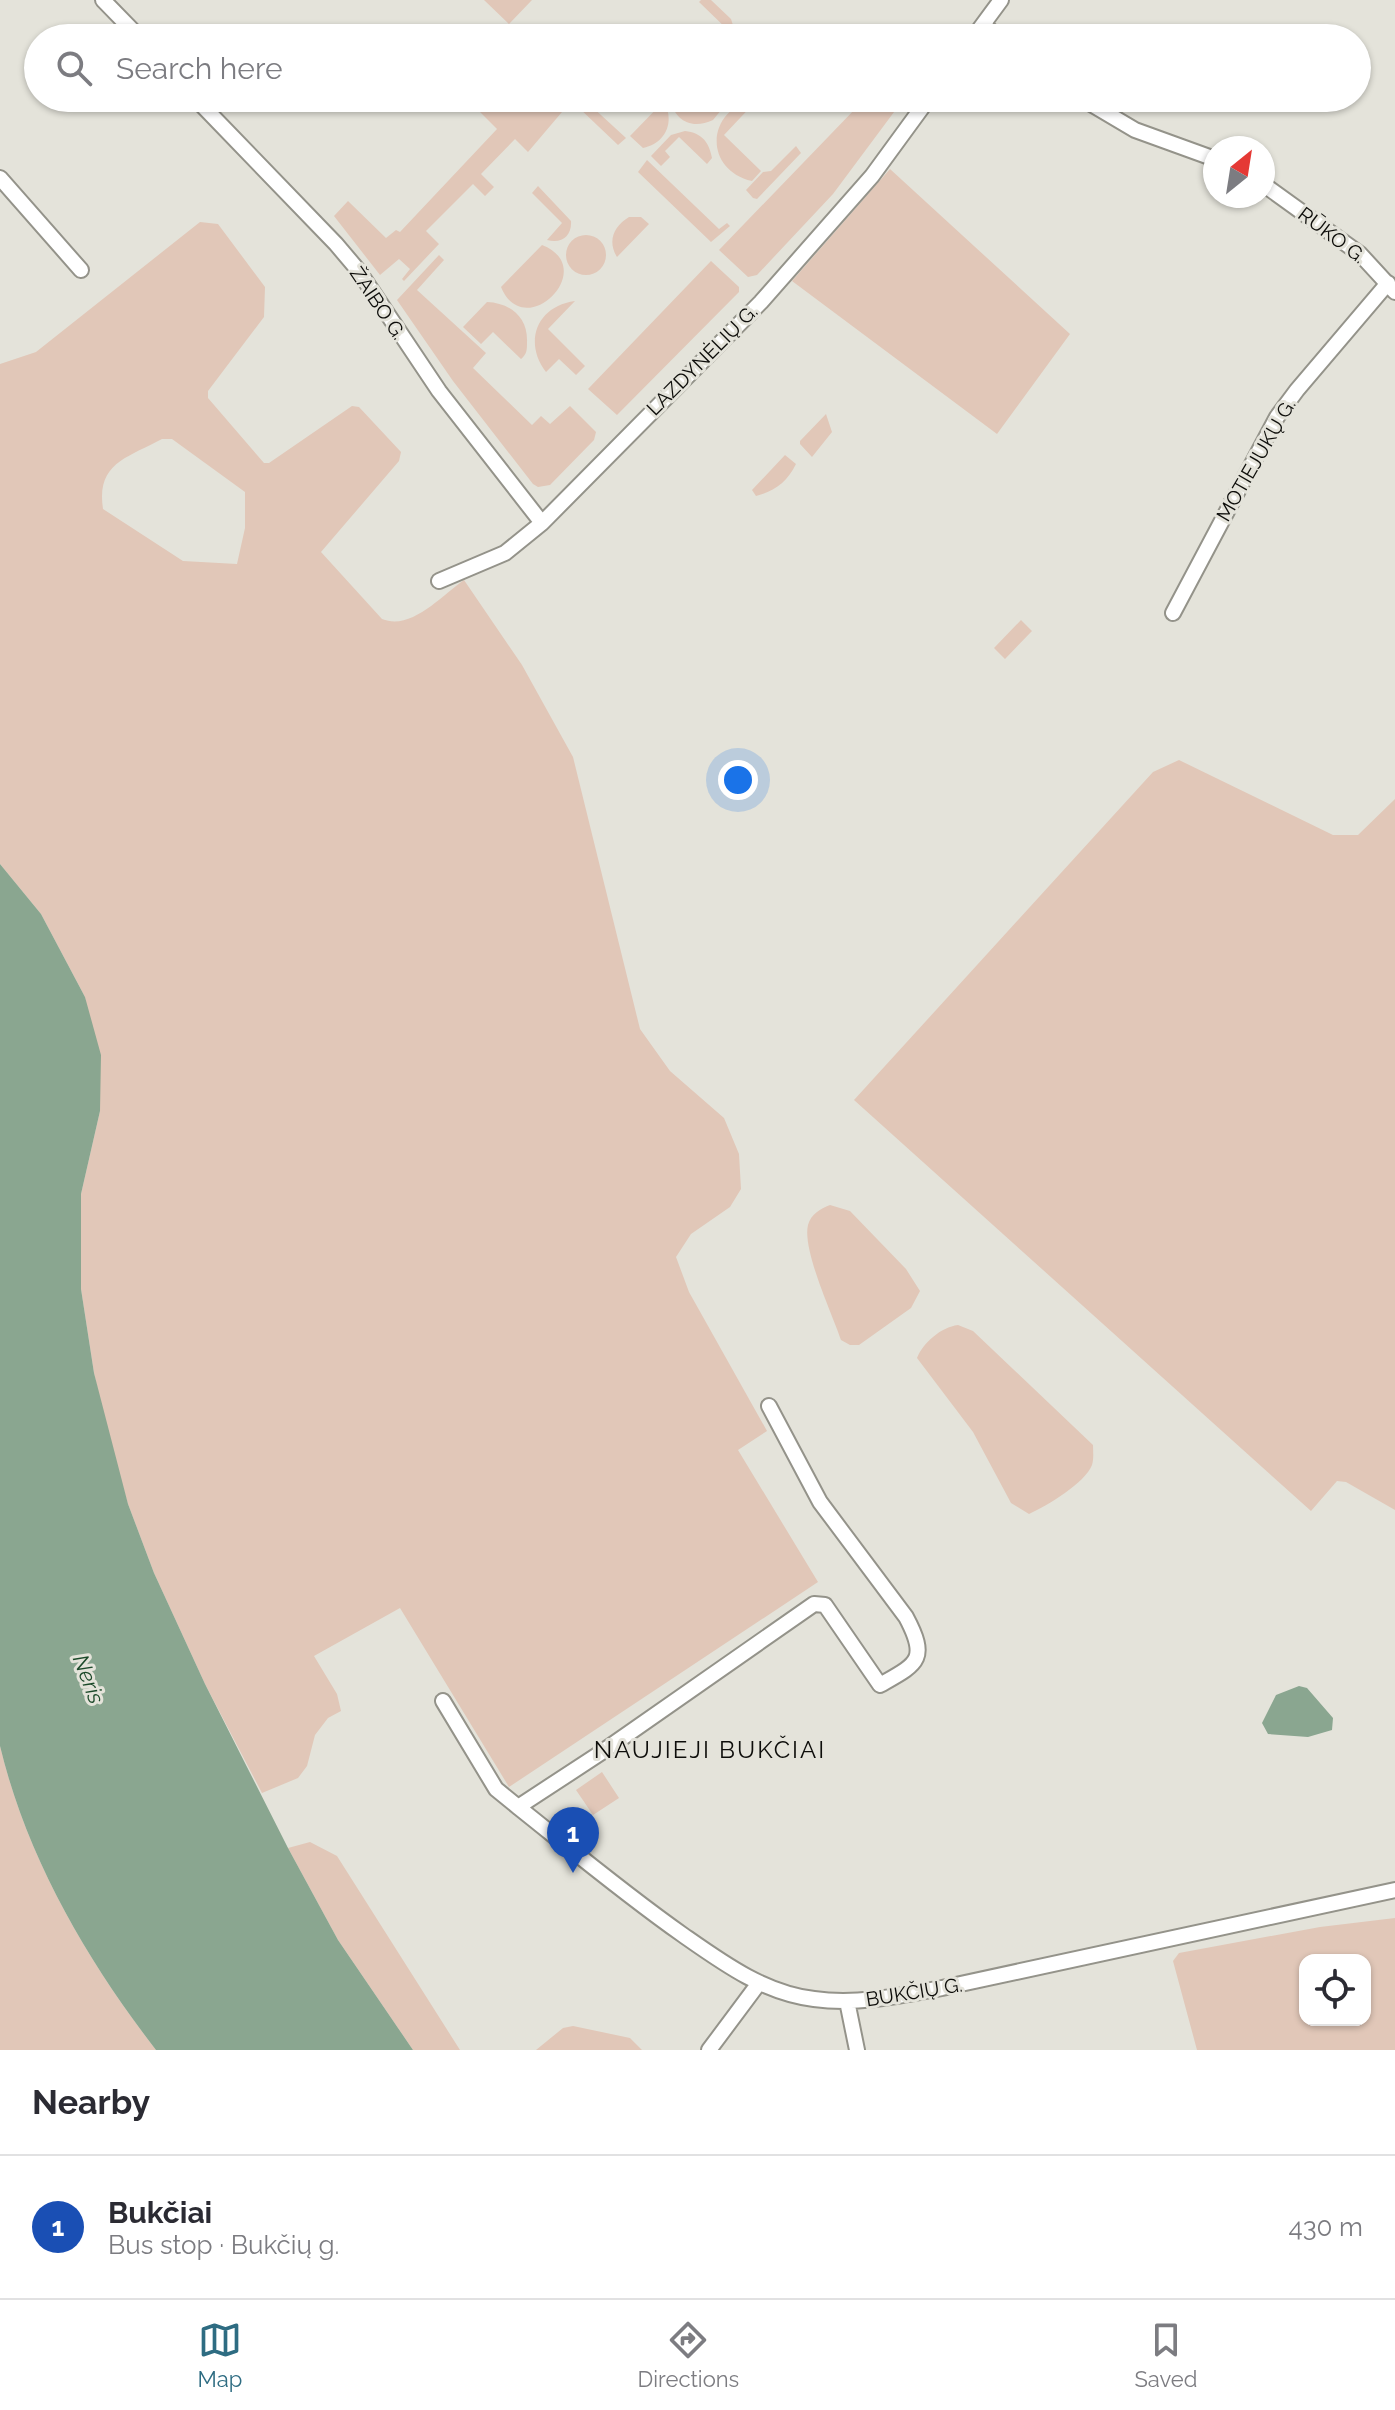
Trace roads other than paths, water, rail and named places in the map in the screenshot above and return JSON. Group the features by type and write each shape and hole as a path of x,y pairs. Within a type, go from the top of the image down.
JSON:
{"street":[{"path":"103,0 126,24"},
{"path":"984,24 1001,0"},
{"name":"ŽAIBO G.","path":"208,112 358,270 424,370 542,523"},
{"name":"LAZDYNĖLIŲ G.","path":"439,581 505,553 542,523 761,302 872,176 919,112"},
{"path":"1105,112 1135,130 1203,155"},
{"path":"0,178 81,270"},
{"name":"RŪKO G.","path":"1275,193 1360,254 1392,288"},
{"name":"MOTIEJUKŲ G.","path":"1173,613 1277,417 1297,390 1392,288"},
{"path":"518,1807 814,1604 825,1605 880,1685 912,1667 916,1661 917,1638 906,1617 820,1502 769,1406"},
{"name":"BUKČIŲ G.","path":"443,1701 496,1789 518,1807 652,1914 720,1962 784,1993 813,1999 874,2000 942,1988 1395,1890"},
{"path":"709,2050 759,1983"},
{"path":"847,2001 857,2050"}],"water":[{"name":"Neris","path":"0,864 41,914 85,997 101,1055 100,1111 81,1194 81,1289 94,1373 128,1504 154,1573 205,1684 288,1848 338,1940 413,2050 156,2050 83,1943 26,1828 0,1746"},
{"path":"1299,1686 1307,1688 1333,1718 1332,1730 1308,1737 1268,1734 1262,1723 1276,1695"}],"place":[{"name":"Bukčiai","path":"573,1873"}],"district":[{"name":"NAUJIEJI BUKČIAI","path":"710,1749"}]}
